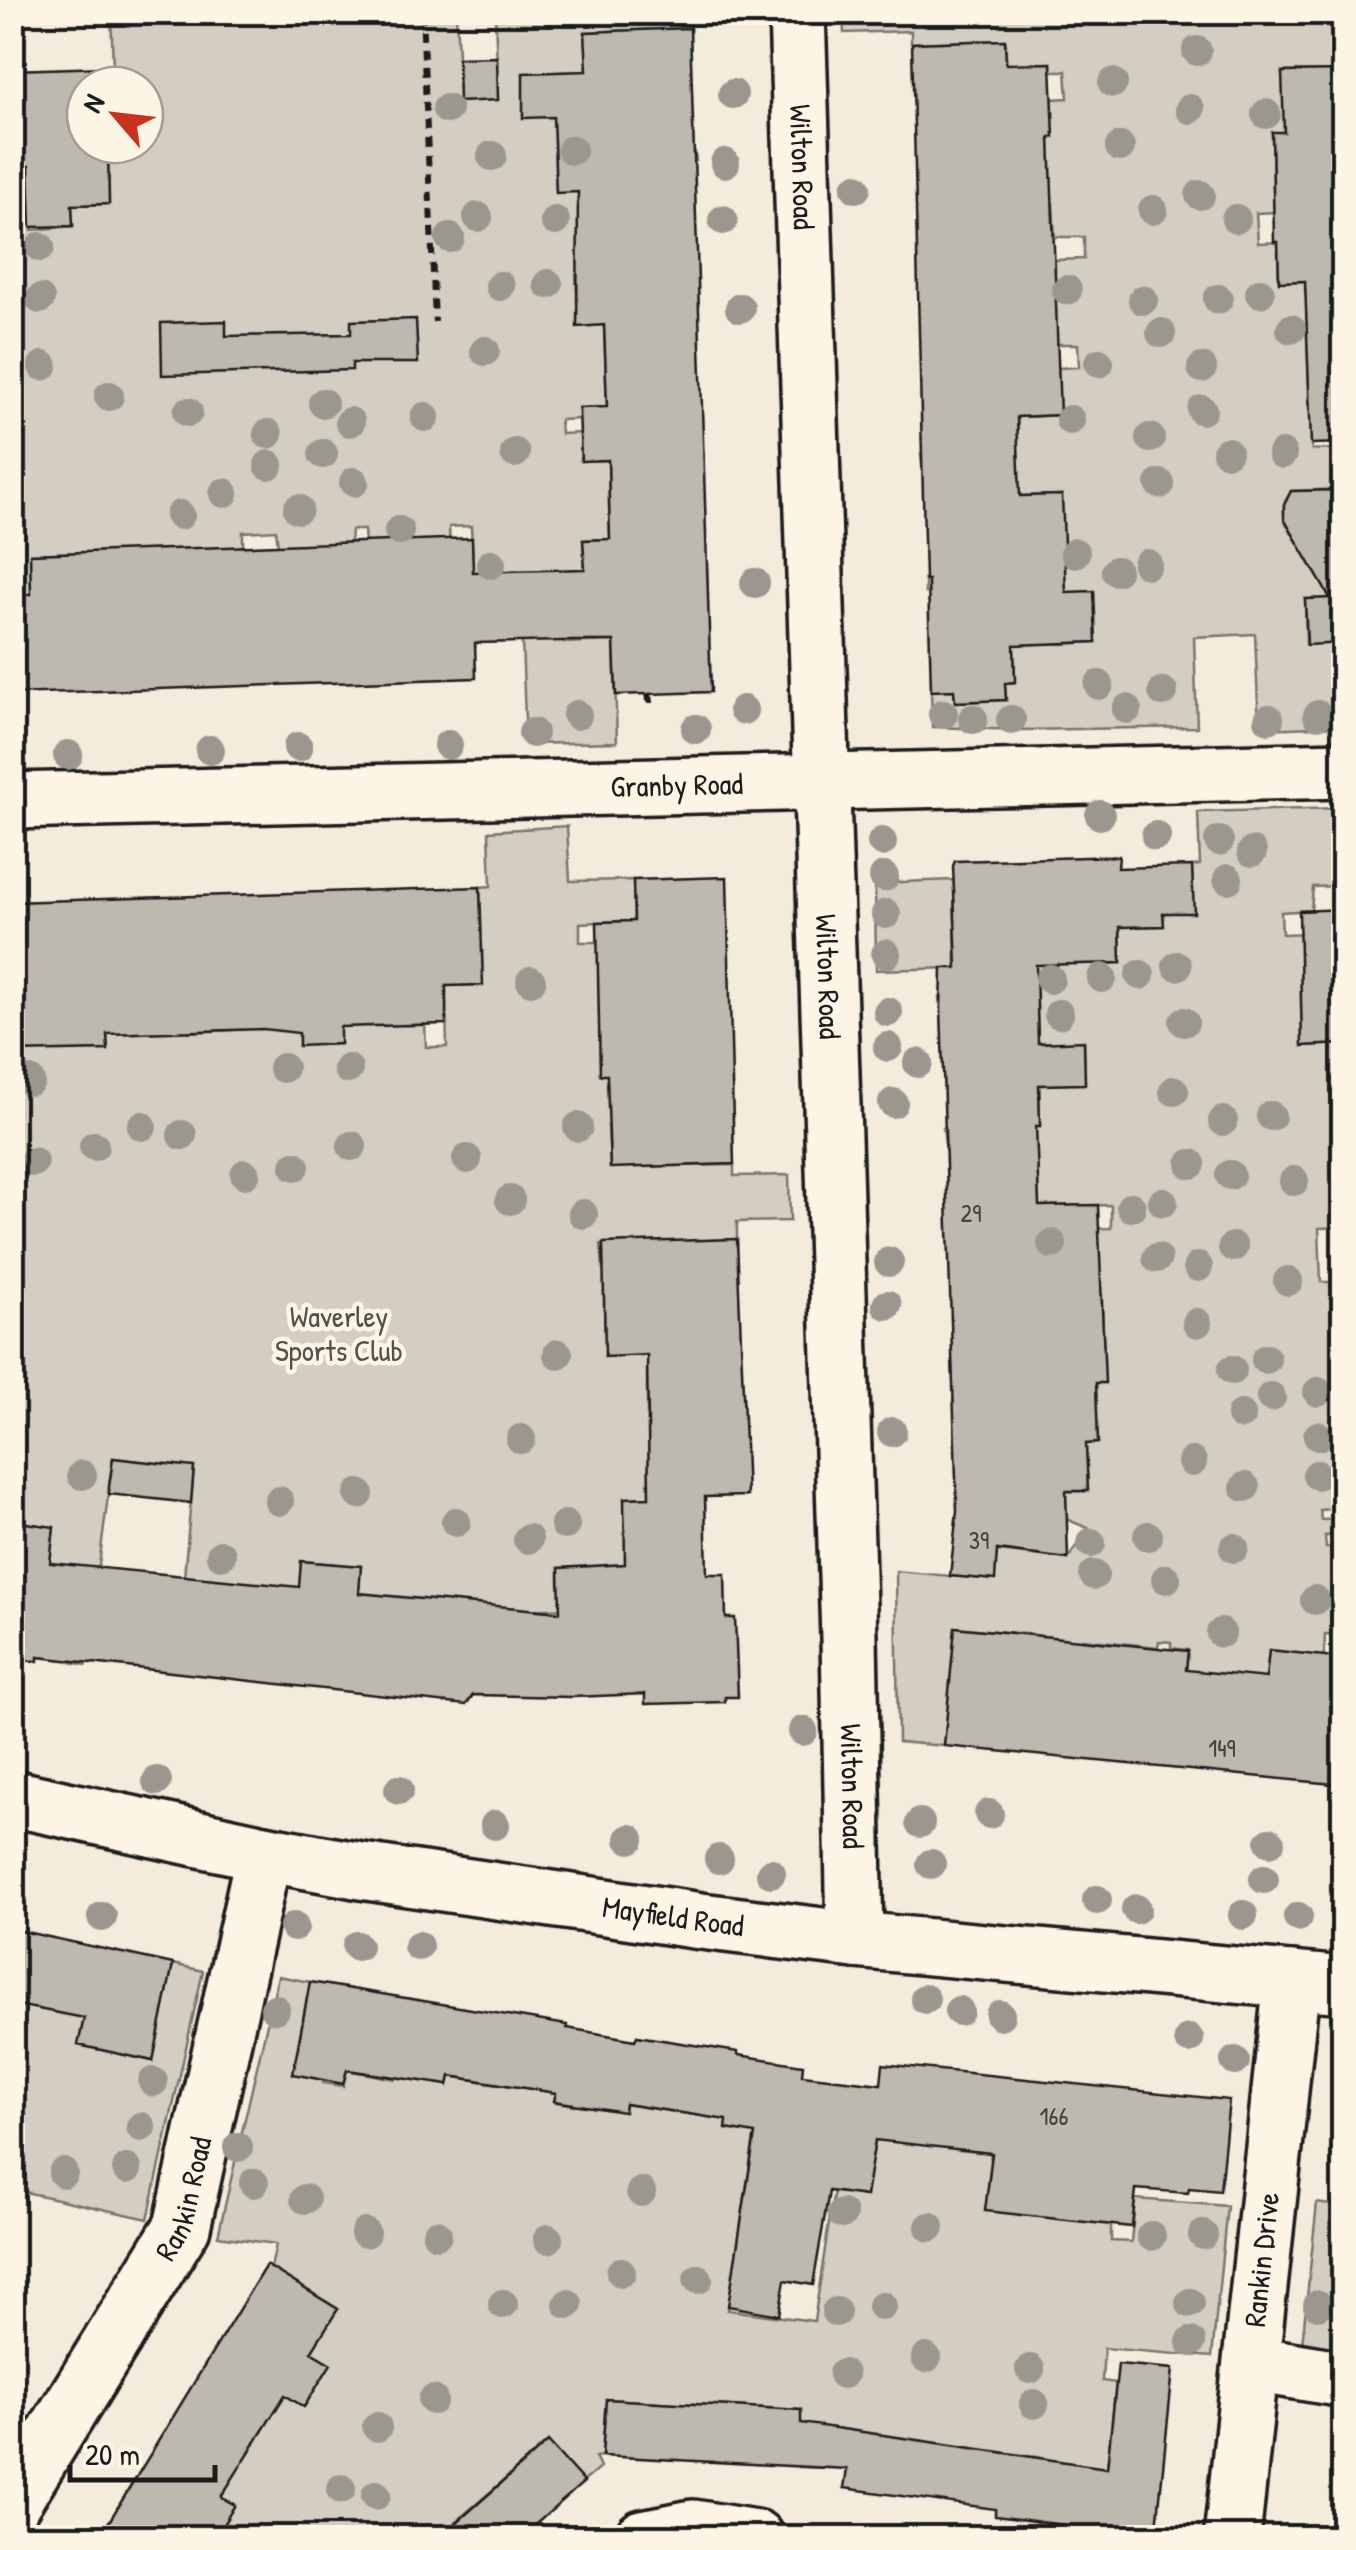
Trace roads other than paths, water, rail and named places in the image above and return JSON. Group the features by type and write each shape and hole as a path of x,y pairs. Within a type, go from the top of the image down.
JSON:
{"street":[{"name":"Wilton Road","path":"797,12 855,1940"},
{"name":"Granby Road","path":"12,801 1344,770"},
{"name":"Mayfield Road","path":"12,1798 264,1854 474,1888 855,1940 1318,1982"},
{"name":"Rankin Road","path":"12,2502 182,2227 264,1854"},
{"name":"Rankin Drive","path":"1232,2538 1253,2364 1318,1982"},
{"path":"1253,2364 1344,2379"},
{"path":"643,2538 693,2528 755,2538"}],"park label":[{"name":"Waverley Sports Club","path":"339,1334"}]}
